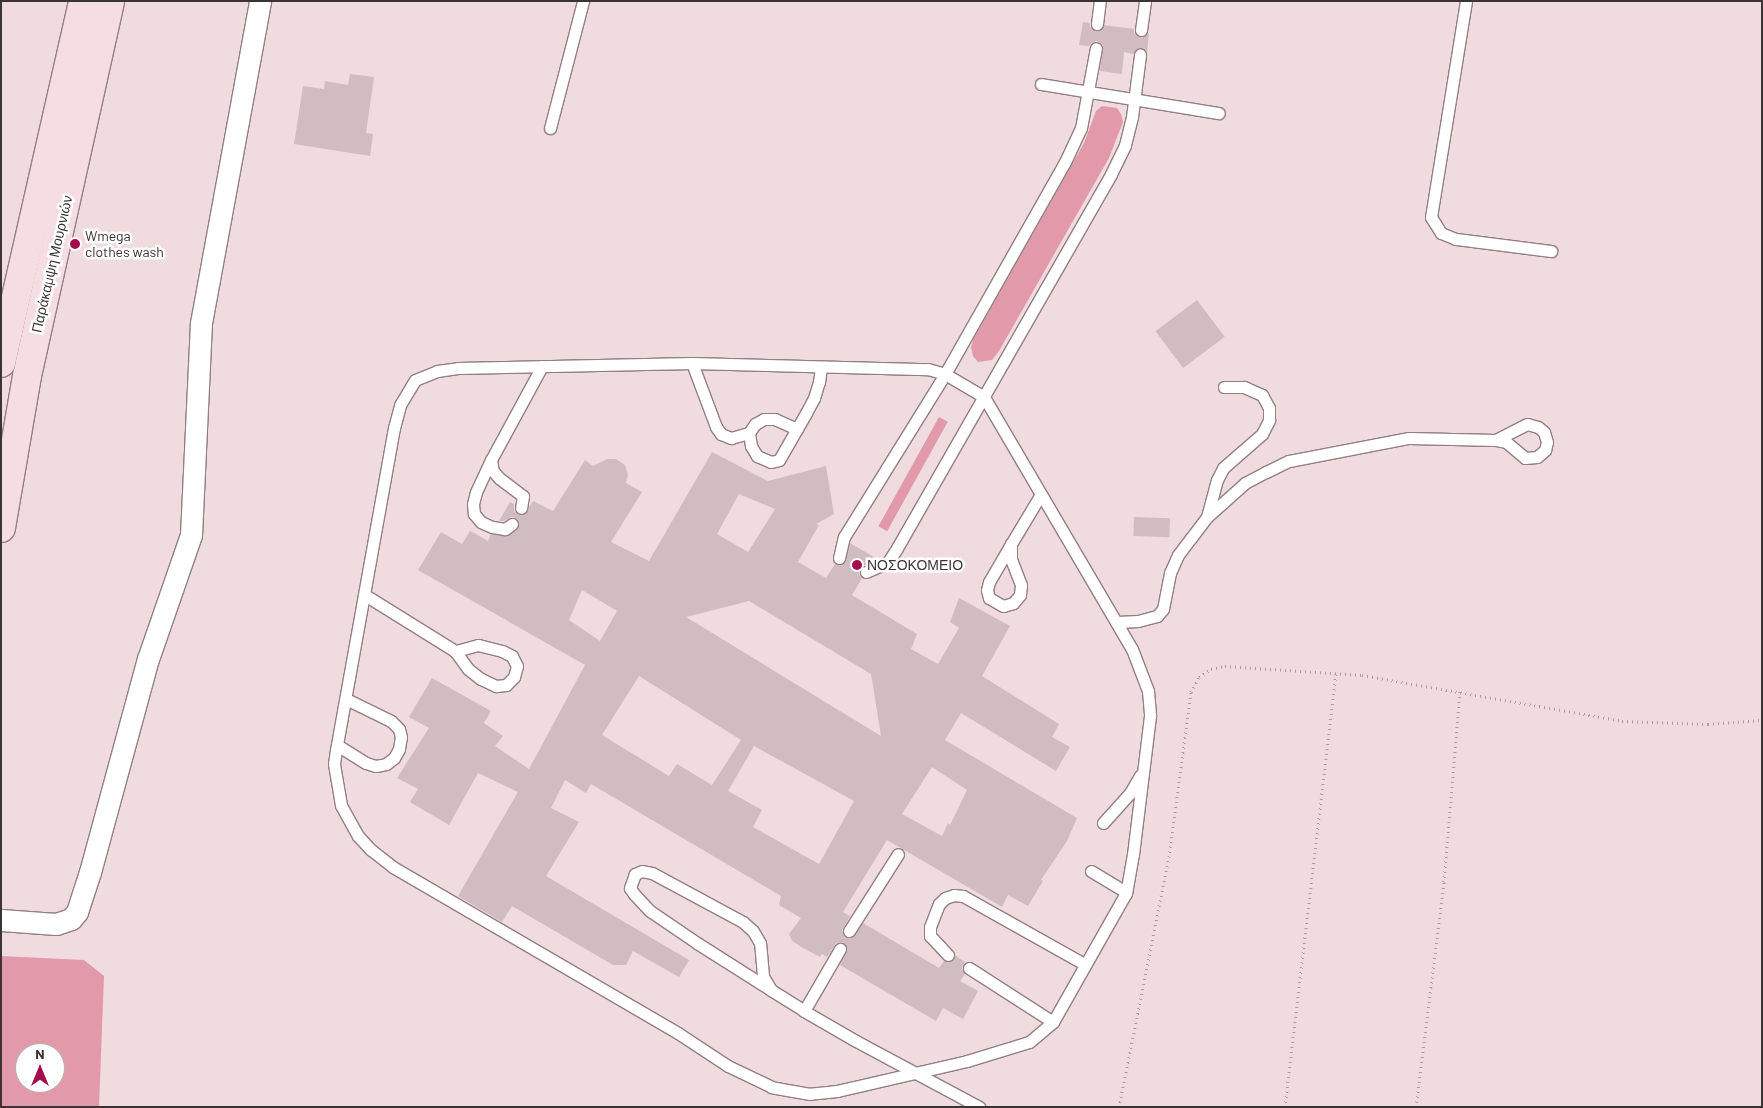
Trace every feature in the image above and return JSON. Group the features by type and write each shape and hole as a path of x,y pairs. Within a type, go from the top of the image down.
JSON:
{"main road":[{"name":"Παράκαμψη Μουρνιών","path":"1,363 83,1"},
{"name":"Παράκαμψη Μουρνιών","path":"1,528 27,376 110,1"}],"street":[{"path":"1,920 56,924 71,918 77,912 90,872 148,659 191,535 201,323 260,1"}],"lane":[{"path":"550,128 583,1"},
{"path":"1098,24 1100,1"},
{"path":"1141,30 1145,1"},
{"path":"1466,1 1431,217 1441,233 1456,239 1550,251"},
{"path":"839,558 844,537 945,374 1065,162 1081,128 1096,48"},
{"path":"866,572 888,562 1111,174 1125,145 1140,55"},
{"path":"1041,84 1219,112"},
{"path":"692,363 716,427 721,434 731,438 749,433"},
{"path":"692,363 821,368 928,369 945,374 984,397 1118,622 1143,672 1148,691 1150,716 1133,854 1126,892 1053,1022 1039,1035 1015,1048 837,1091 810,1094 772,1086 728,1066 669,1028 416,882 371,850 358,836 341,806 334,764 394,428 400,405 415,380 437,371 542,366 692,363"},
{"path":"512,524 505,529 492,527 481,522 474,514 473,504 476,492 491,460 542,366"},
{"path":"796,429 775,418 764,418 755,424 749,433 750,446 757,456 771,462 779,460 814,398 821,368"},
{"path":"1207,517 1217,480 1223,468 1262,434 1269,420 1269,408 1262,395 1244,387 1224,387"},
{"path":"1118,622 1138,622 1157,616 1165,603 1170,573 1178,555 1207,517 1245,483 1289,462 1408,438 1496,440"},
{"path":"491,460 493,471 499,478 522,496 521,508"},
{"path":"1012,544 1011,559 1019,576 1020,595 1013,603 1002,606 989,598 987,590 989,582 1041,494"},
{"path":"365,595 455,651 468,669 496,686 506,685 514,677 516,666 512,656 502,651 478,645 455,651"},
{"path":"337,745 376,766 386,764 394,758 400,743 399,729 391,721 346,699"},
{"path":"1103,823 1130,793 1139,778 1145,761"},
{"path":"849,931 898,854"},
{"path":"771,990 763,976 760,944 753,930 743,922 652,873 642,871 635,874 630,881 630,888 650,911 771,990 804,1011 979,1107"},
{"path":"1091,871 1126,892"},
{"path":"948,955 930,936 930,926 939,904 945,898 954,895 963,896 1084,964"},
{"path":"804,1011 840,950"},
{"path":"968,968 1053,1022"}],"path":[{"path":"1118,1107 1169,857 1191,692 1199,677 1211,669 1225,666 1362,675 1622,721 1708,724 1762,720"},
{"path":"1285,1107 1336,673"},
{"path":"1416,1107 1444,882 1460,691"}],"shaded area":[{"path":"1102,106 1117,108 1123,122 1109,158 999,351 992,360 978,362 973,356 971,347 974,338 1084,143 1096,111"},
{"path":"939,417 948,422 887,531 878,526"},
{"path":"1,956 84,960 104,976 99,1107 1,1107"}],"building":[{"path":"1083,22 1090,23 1090,27 1096,31 1100,31 1104,25 1134,29 1134,33 1140,37 1149,33 1147,52 1140,48 1133,54 1124,52 1122,74 1100,71 1103,45 1097,41 1089,46 1079,45"},
{"path":"350,74 374,77 366,133 373,134 370,156 294,144 303,86 324,89 325,81 348,85"},
{"path":"1197,300 1225,337 1183,368 1155,331"},
{"path":"712,452 768,481 826,466 834,514 816,524 819,525 798,562 826,578 835,564 841,565 845,563 850,543 874,557 860,568 859,575 862,578 852,595 917,634 911,649 938,664 959,628 950,622 959,598 1010,626 982,676 1059,724 1052,737 1070,747 1056,771 961,713 945,740 1077,818 1067,841 1041,880 1043,881 1028,906 1008,895 1002,907 887,840 843,912 850,916 842,930 845,938 853,937 863,923 939,968 944,961 953,961 955,955 965,962 962,968 965,974 960,981 978,991 963,1019 943,1008 936,1021 840,965 847,950 843,942 836,943 827,957 822,954 820,957 803,948 792,941 789,934 801,918 779,905 781,896 591,784 586,793 565,780 551,808 579,822 546,876 689,960 679,977 633,951 626,965 613,965 512,906 502,922 458,896 518,792 478,773 449,825 410,802 418,789 397,778 429,728 409,717 432,678 491,711 484,723 503,736 495,746 529,769 585,665 418,570 441,532 462,544 470,531 488,541 491,534 509,535 517,530 518,519 512,517 499,521 510,502 514,504 514,511 519,515 526,513 533,501 553,511 585,460 593,466 607,459 616,459 625,465 628,475 626,483 642,492 611,542 649,561","holes":["739,494 775,509 748,552 717,534","582,590 617,611 600,641 569,620","749,601 871,674 881,736 686,617","639,676 741,740 712,785 677,764 669,776 602,735","754,746 854,801 819,864 753,827 762,810 728,791","932,767 967,790 950,825 948,823 942,836 902,814"]},
{"path":"1134,517 1170,518 1169,537 1133,536"}],"place":[{"name":"Wmega clothes wash","path":"75,244"},
{"name":"ΝΟΣΟΚΟΜΕΙΟ","path":"857,565"}]}
